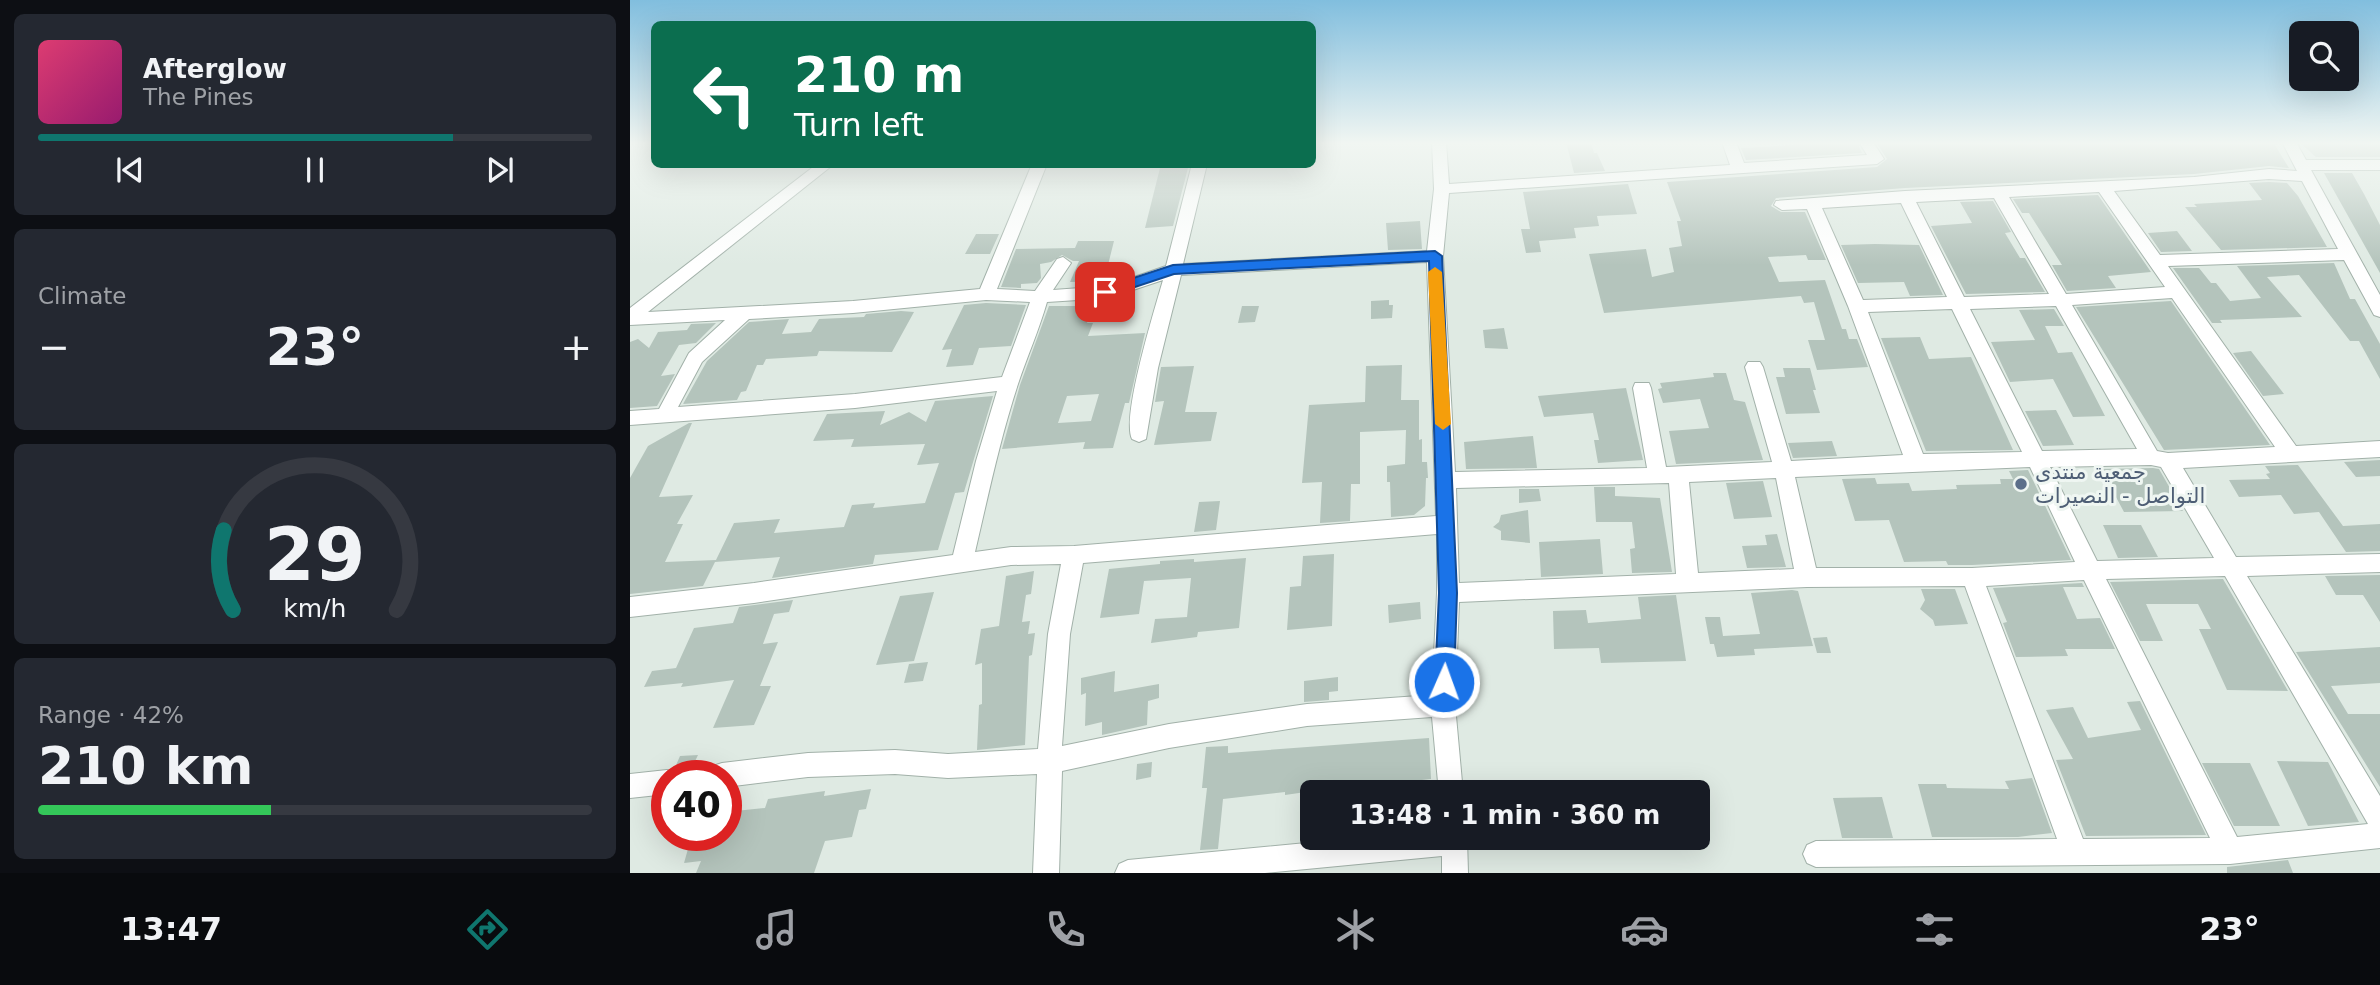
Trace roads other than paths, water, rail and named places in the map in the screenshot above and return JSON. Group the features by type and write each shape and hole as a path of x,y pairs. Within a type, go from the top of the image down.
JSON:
{"street":[{"path":"630,318 803,183"},
{"path":"986,294 1032,183"},
{"path":"1139,435 1140,409 1195,183"},
{"path":"1441,183 1435,256 1447,524 1448,593 1443,705 1450,780"},
{"path":"1442,189 1581,183"},
{"path":"1782,205 2166,183"},
{"path":"2312,183 2380,311"},
{"path":"2104,188 2158,261 2176,292 2290,453"},
{"path":"1998,191 2160,459 2233,568 2380,820"},
{"path":"1905,196 2230,850"},
{"path":"1813,204 1857,306 1916,462"},
{"path":"2158,261 2348,254"},
{"path":"630,318 853,307 986,294 1040,297 1109,292 1173,270 1435,256"},
{"path":"962,562 986,461 1009,383 1027,340 1040,297 1063,263"},
{"path":"1857,306 2062,300 2176,292"},
{"path":"664,416 695,358 744,313"},
{"path":"1754,367 1784,470 1807,578"},
{"path":"630,418 855,401 1009,383"},
{"path":"1642,387 1668,475 1688,584"},
{"path":"1446,480 1668,475 1916,462 2160,459 2380,449"},
{"path":"630,607 754,593 1011,556 1074,555 1447,524"},
{"path":"1046,873 1055,656 1062,602 1074,555"},
{"path":"1448,593 1807,578 1972,577 2091,570 2380,563"},
{"path":"1972,577 2075,852"},
{"path":"742,773 833,764 895,762 948,766 1051,761 1170,736 1293,717 1443,705"},
{"path":"630,786 651,784"},
{"path":"1816,854 2230,850 2380,835"},
{"path":"1128,873 1355,850"},
{"path":"1454,850 1455,873"}],"place":[{"name":"جمعية منتدى التواصل - النصيرات","path":"2021,484"}]}
